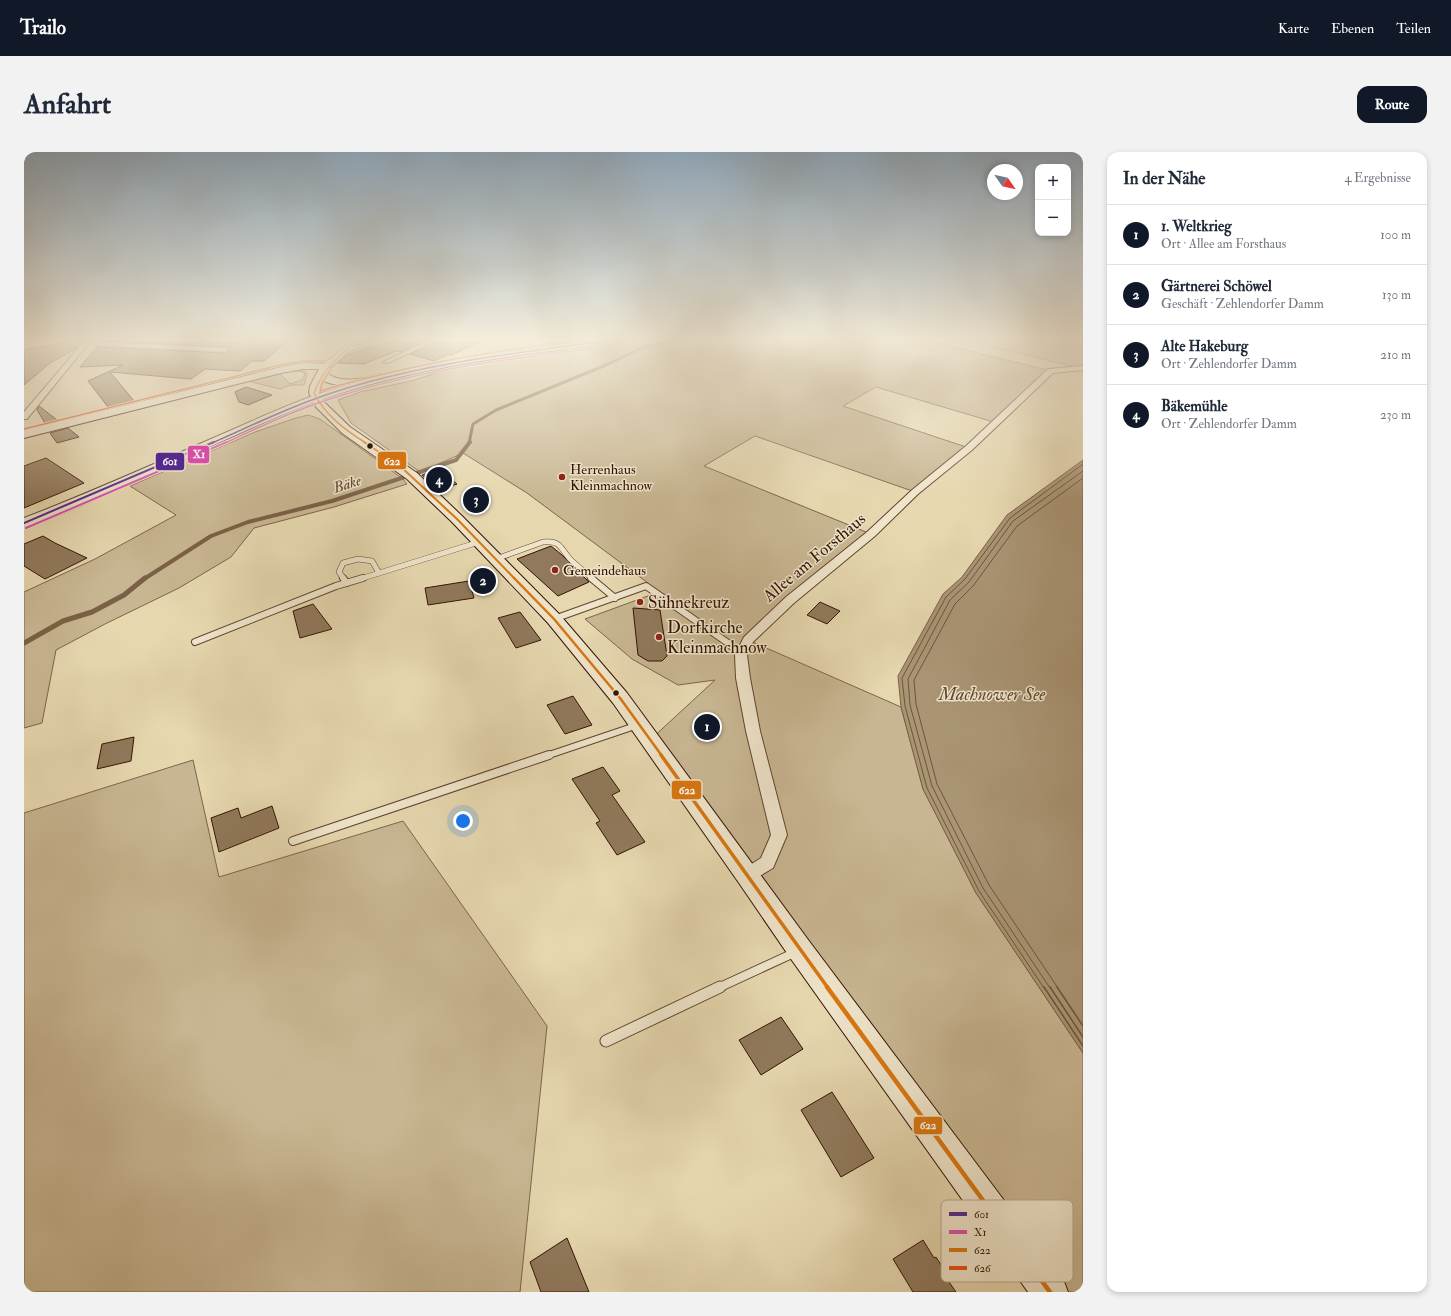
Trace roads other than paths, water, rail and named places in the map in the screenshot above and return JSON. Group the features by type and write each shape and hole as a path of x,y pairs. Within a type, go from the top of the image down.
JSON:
{"main road":[{"path":"24,434 192,392"},
{"path":"314,392 316,398 332,418 346,430 406,471 479,542 554,619 620,698 748,875 800,950 983,1200"},
{"path":"1043,1282 1050,1292"}],"street":[{"path":"25,414 44,392"},
{"path":"24,523 92,496 277,414 316,398 335,392"},
{"name":"Allee am Forsthaus","path":"741,654 748,640 790,600 871,534 915,492 997,423 1028,392"},
{"path":"741,654 753,730 779,835 767,862 748,875"}],"lane":[{"path":"195,642 347,583 479,542"},
{"path":"496,559 543,542 555,542 563,548 570,559 615,598"},
{"path":"347,583 339,572 343,562 358,559 372,561 379,573"},
{"path":"554,619 646,586 728,643 741,654"},
{"path":"293,841 638,724"},
{"path":"606,1041 800,950"}],"water":[{"name":"Machnower See","path":"1083,460 1083,1053 976,893 923,789 901,707 898,676 943,594 962,577 1007,515"}],"waterway":[{"name":"Bäke","path":"469,443 473,424 496,410 540,392"},
{"name":"Bäke","path":"144,579 211,536 248,522 332,501 456,460 470,442"},
{"name":"Bäke","path":"24,643 63,621 92,612 124,595 145,578"}],"place":[{"name":"Herrenhaus Kleinmachnow","path":"562,477"},
{"name":"Bäkemühle","path":"439,480"},
{"name":"Alte Hakeburg","path":"476,500"},
{"name":"Gemeindehaus","path":"555,570"},
{"name":"Gärtnerei Schöwel","path":"483,581"},
{"name":"Sühnekreuz","path":"640,602"},
{"name":"Dorfkirche Kleinmachnow","path":"659,637"},
{"name":"1. Weltkrieg","path":"707,727"}]}
